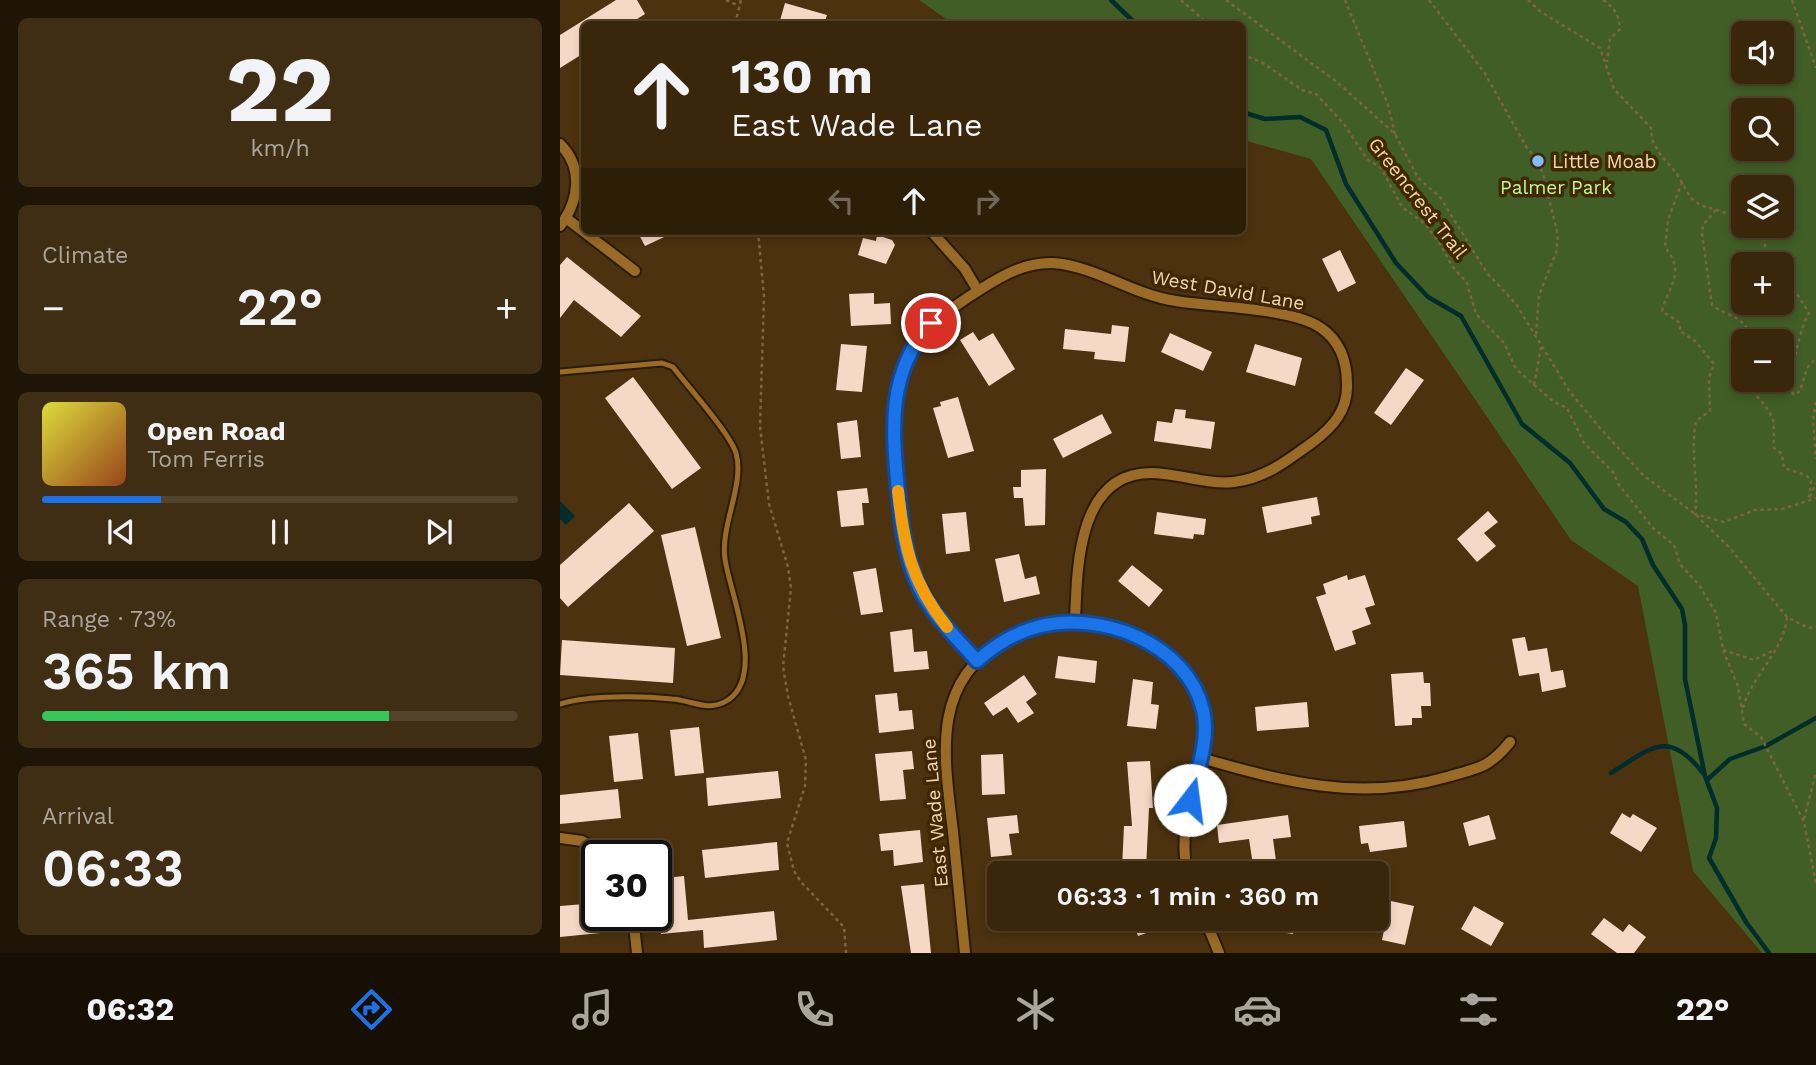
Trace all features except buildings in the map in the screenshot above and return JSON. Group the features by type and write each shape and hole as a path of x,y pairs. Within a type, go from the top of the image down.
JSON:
{"street":[{"path":"560,144 568,152 577,177 573,204 563,222 581,234"},
{"path":"582,235 635,271"},
{"path":"935,235 955,256 978,291"},
{"name":"West David Lane","path":"977,661 934,611 916,581 902,526 892,418 899,380 919,336 943,312 1017,269 1048,263 1063,264 1171,301 1304,320 1329,335 1344,357 1347,397 1343,410 1326,432 1279,467 1248,479 1221,482 1153,473 1137,474 1123,478 1102,493 1090,516 1084,538 1077,578 1075,622"},
{"path":"1075,622 1139,637 1180,667 1196,688 1204,713 1201,758 1182,838 1186,861"},
{"name":"East Wade Lane","path":"965,953 944,744 953,700 977,661 993,647 1026,630 1075,622"},
{"path":"1201,758 1292,783 1334,789 1381,790 1417,785 1494,762 1510,742"},
{"path":"560,838 581,841"},
{"path":"635,931 637,953"},
{"path":"1210,931 1219,953"}],"lane":[{"path":"560,372 662,363 673,367 735,449 737,470 724,555 745,663 742,685 736,694 717,706 706,707 671,699 582,700 560,704"}],"path":[{"path":"726,0 739,6"},
{"path":"736,21 741,0"},
{"path":"1181,0 1205,21"},
{"path":"1226,0 1337,82 1395,134"},
{"path":"1345,0 1388,105 1395,134 1418,178 1440,197 1480,263 1516,304 1570,392 1643,475 1695,514 1729,547 1787,617 1808,628 1816,627"},
{"path":"1429,0 1484,72 1527,148 1538,161 1544,177 1545,191 1558,236 1556,253 1539,295 1536,338"},
{"path":"1528,0 1541,12 1600,48 1614,89 1651,128 1652,140 1691,198 1700,205 1731,214"},
{"path":"1603,0 1613,6 1619,17 1620,29 1610,39 1611,51 1606,63"},
{"path":"1792,0 1816,68"},
{"name":"Greencrest Trail","path":"1246,56 1263,63 1302,90 1317,94 1344,124 1358,148 1381,168 1402,207 1425,224 1440,244 1452,266 1467,283 1482,323 1504,343 1516,369 1567,408 1584,443 1613,472 1619,485 1653,528 1674,545 1680,564 1699,585 1709,606 1716,613 1724,650 1738,686 1744,724 1761,737 1804,822 1816,884"},
{"path":"1682,182 1668,220 1665,247 1674,259 1676,279 1662,311 1680,323 1680,331 1695,341 1714,364 1709,378 1710,411 1696,421 1693,434 1698,497 1695,514"},
{"path":"1716,210 1703,225 1702,234 1712,305 1741,320 1748,329"},
{"path":"758,235 764,297 760,426 769,504 788,567 791,588 783,667 788,696 806,760 805,786 788,843 794,871 805,887 839,918 844,927 846,953"},
{"path":"1794,291 1808,313 1801,325 1802,336 1792,369 1789,389 1794,395 1800,391 1807,368 1816,358"},
{"path":"1534,385 1541,346"},
{"path":"1754,392 1773,420 1774,448 1782,454 1784,468 1806,475 1811,481 1809,500"},
{"path":"1816,402 1812,420 1816,459"},
{"path":"1809,500 1816,483"},
{"path":"1695,514 1724,522 1755,510 1773,510 1816,498"},
{"path":"1742,711 1746,697 1786,632 1787,617"},
{"path":"1724,650 1754,660 1774,649"},
{"path":"1804,822 1816,772"}],"green space":[{"name":"Palmer Park","path":"919,0 1816,0 1816,953 1762,953 1693,871 1638,586 1571,540 1311,159 1246,141 1246,21 949,21"}],"water":[{"path":"560,501 575,516 566,525 560,519"}],"waterway":[{"path":"1111,0 1133,21"},
{"path":"1246,113 1265,119 1300,117 1326,130 1346,184 1396,263 1428,297 1461,316 1522,424 1570,463 1604,509 1626,522 1642,539 1653,565 1682,609 1685,625 1685,679 1705,776 1717,808 1716,838 1709,858 1746,922 1769,953"},
{"path":"1707,780 1730,759 1766,746 1816,718"},
{"path":"1611,773 1648,750 1659,747 1679,750 1703,773"}],"slow traffic":[{"path":"898,491 905,546 916,581 947,627"}],"place":[{"name":"Little Moab","path":"1538,161"}],"route":[{"path":"931,323 919,336 904,364 894,398 892,418 902,526 916,581 934,611 977,661 1009,637 1060,622 1093,625 1139,637 1173,659 1196,688 1204,713 1204,740 1190,800"}]}
